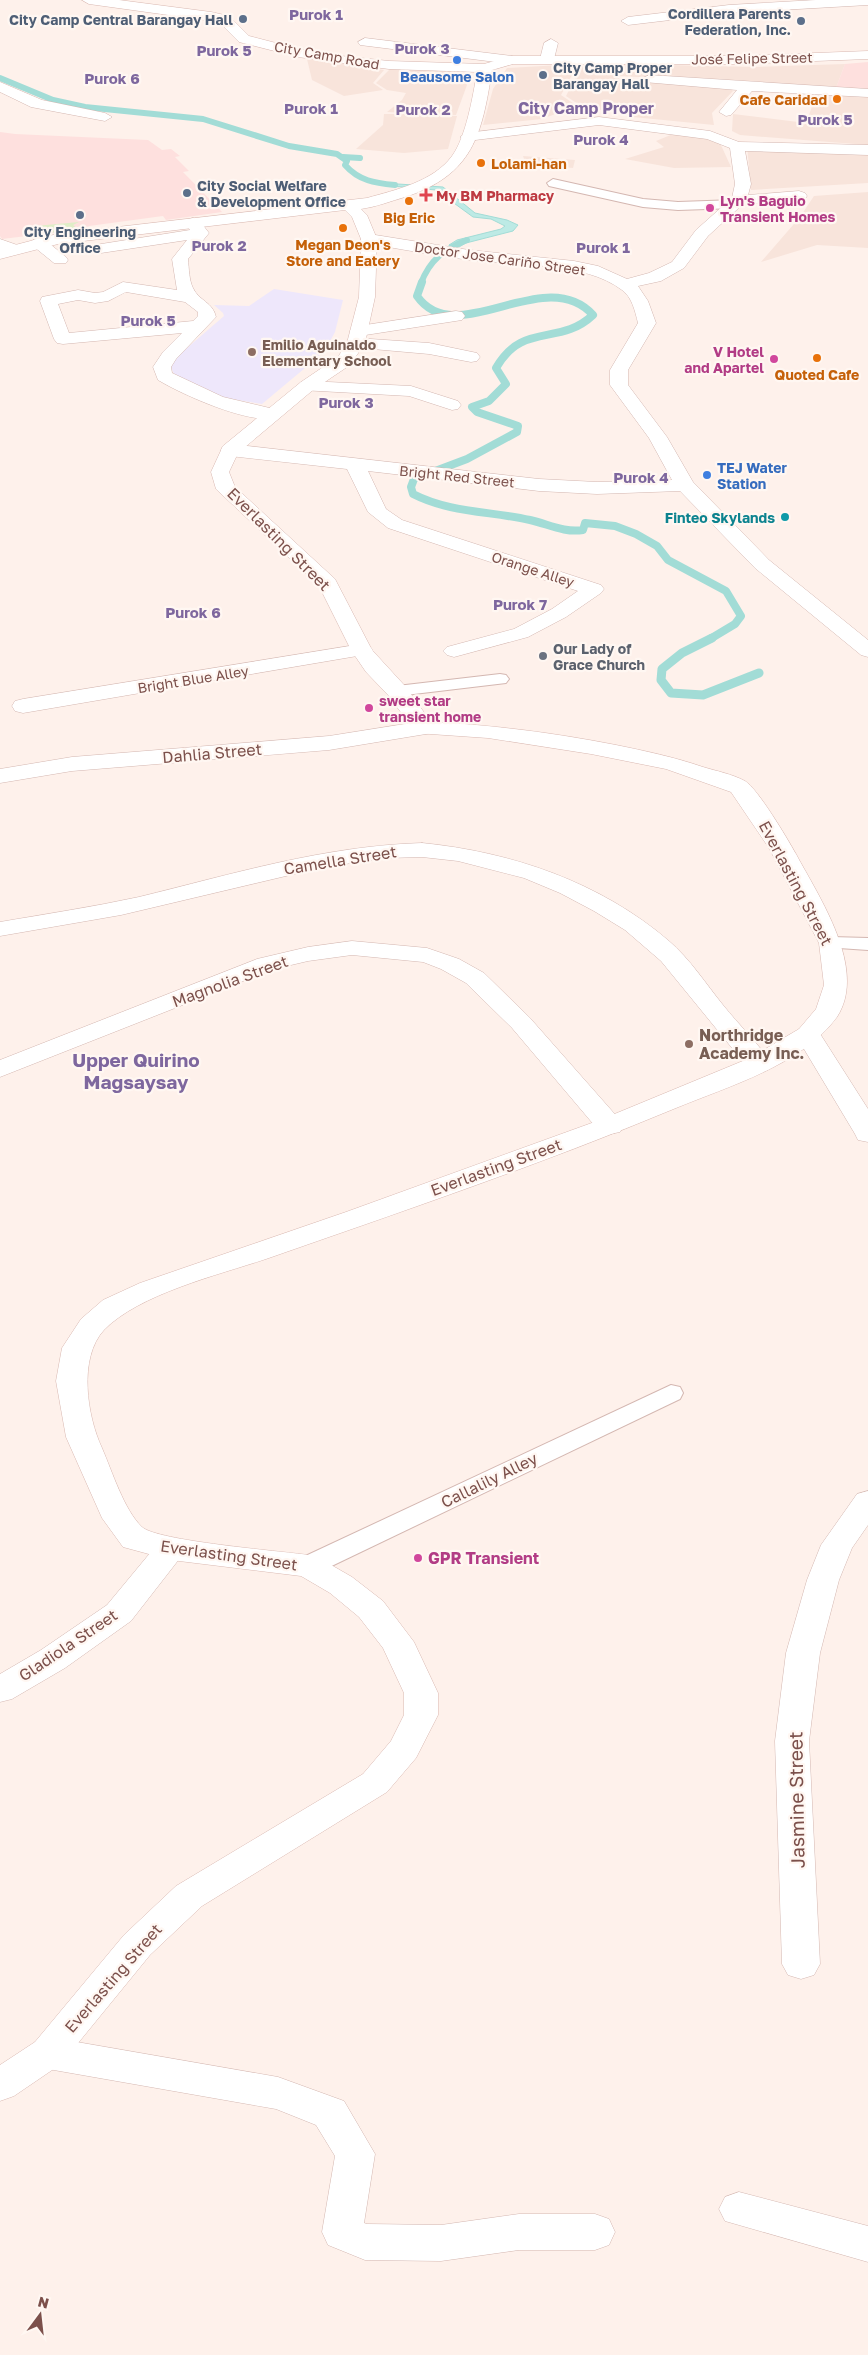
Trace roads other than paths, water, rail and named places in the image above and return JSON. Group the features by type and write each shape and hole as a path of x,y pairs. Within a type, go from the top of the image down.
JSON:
{"street":[{"name":"City Camp Road","path":"89,0 221,18 244,39 298,53 389,65 489,63"},
{"path":"628,21 729,10 868,1"},
{"path":"101,248 197,228 219,216 349,206 382,199 427,182 451,166 458,158 467,137 489,63 478,46 456,39"},
{"path":"365,42 489,63"},
{"path":"547,60 551,42"},
{"name":"José Felipe Street","path":"489,63 512,60 738,60 868,55"},
{"path":"649,79 868,94"},
{"path":"0,86 33,102 105,117"},
{"path":"726,112 748,86"},
{"path":"467,137 599,121 710,135 736,146 868,150"},
{"path":"626,284 655,277 678,265 702,234 737,202 743,184 736,146"},
{"path":"737,202 799,196"},
{"name":"Everlasting Street","path":"0,2085 48,2053 137,1945 189,1896 375,1783 404,1749 421,1715 421,1693 398,1642 371,1609 341,1585 308,1566 171,1549 134,1539 118,1518 81,1437 71,1381 77,1348 90,1326 113,1307 150,1288 356,1218 610,1126 759,1064 808,1034 828,1011 837,986 831,943 781,848 739,787 671,763 591,747 488,731 424,728 397,691 374,667 362,650 328,584 226,489 220,472 230,450 307,386 344,362 358,337 367,297 370,240 359,214 349,206"},
{"path":"5,249 39,242 197,228"},
{"path":"197,228 180,260 184,290 188,297 206,310 207,317 169,356 162,367 164,376 182,387 238,408 272,414"},
{"name":"Doctor Jose Cariño Street","path":"370,240 587,268 626,284"},
{"path":"39,242 60,260"},
{"path":"626,284 633,291 643,309 647,323 619,370 618,385 658,437 685,484 762,564 868,652"},
{"path":"188,297 123,287 108,296 95,298 78,295 48,301 63,339 197,326"},
{"path":"358,337 456,316"},
{"path":"358,337 450,351 471,357"},
{"path":"307,386 411,391 452,405"},
{"name":"Bright Red Street","path":"230,450 539,485 597,488 685,484"},
{"name":"Orange Alley","path":"355,465 378,512 395,524 594,589 559,613 521,633 454,651"},
{"name":"Bright Blue Alley","path":"23,706 362,650"},
{"name":"Dahlia Street","path":"0,776 72,764 329,742 424,728"},
{"name":"Camella Street","path":"0,929 136,905 254,874 347,856 388,850 424,850 457,853 566,885 627,921 662,948 759,1064"},
{"name":"Magnolia Street","path":"0,1070 266,964 308,954 352,948 427,955 475,978 521,1023 610,1126"},
{"path":"808,1034 829,1071 865,1122"},
{"name":"Jasmine Street","path":"801,1964 792,1741 803,1653 823,1580 837,1545 868,1502"},
{"name":"Gladiola Street","path":"0,1690 53,1659 119,1612 171,1549"},
{"path":"48,2053 278,2094 330,2113 355,2154 342,2232 365,2242 441,2243 519,2232 595,2232"},
{"path":"739,2209 868,2244"}],"lane":[{"path":"553,183 643,203 678,206 737,202"},
{"path":"397,691 500,680"},
{"path":"831,943 868,944"},
{"name":"Callalily Alley","path":"308,1566 671,1393"}],"water":[{"path":"398,184 443,187 475,213 507,220 518,225 513,231 466,243 459,247 449,245 457,240 501,229 505,226 491,219 473,217 436,190 391,186"}],"waterway":[{"path":"0,78 53,100 85,107 203,119 289,146 337,154 347,161 345,165 356,175 374,182 395,185"},
{"path":"343,157 360,158"},
{"path":"421,283 429,268 439,256 451,247 467,240"},
{"path":"422,282 417,296 434,311 454,315 477,313 527,300 551,298 573,301 593,315 580,325 518,344 507,354 496,368 506,384 489,401 472,407 477,412 518,426 517,432 467,459 414,479 411,487 413,494 441,505 515,517 563,529 583,530 585,523 615,526 636,534 657,546 668,560 726,591 741,616 735,624 710,639"},
{"path":"710,639 682,653 662,669 661,680 671,693 703,695 759,673"}],"place":[{"name":"City Camp Central Barangay Hall","path":"243,19"},
{"name":"Cordillera Parents Federation, Inc.","path":"801,21"},
{"name":"Beausome Salon","path":"457,60"},
{"name":"City Camp Proper Barangay Hall","path":"543,75"},
{"name":"Cafe Caridad","path":"837,99"},
{"name":"Lolami-han","path":"481,163"},
{"name":"City Social Welfare & Development Office","path":"187,193"},
{"name":"My BM Pharmacy","path":"426,195"},
{"name":"Big Eric","path":"409,201"},
{"name":"Lyn's Baguio Transient Homes","path":"710,208"},
{"name":"City Engineering Office","path":"80,215"},
{"name":"Megan Deon's Store and Eatery","path":"343,228"},
{"name":"Emilio Aguinaldo Elementary School","path":"252,352"},
{"name":"Quoted Cafe","path":"817,358"},
{"name":"V Hotel and Apartel","path":"774,359"},
{"name":"TEJ Water Station","path":"707,475"},
{"name":"Finteo Skylands","path":"785,517"},
{"name":"Our Lady of Grace Church","path":"543,656"},
{"name":"sweet star transient home","path":"369,708"},
{"name":"Northridge Academy Inc.","path":"689,1044"},
{"name":"GPR Transient","path":"418,1558"}],"district":[{"name":"Purok 1","path":"316,14"},
{"name":"Purok 3","path":"422,48"},
{"name":"Purok 5","path":"224,50"},
{"name":"Purok 6","path":"112,78"},
{"name":"Purok 1","path":"311,108"},
{"name":"City Camp Proper","path":"586,108"},
{"name":"Purok 2","path":"423,109"},
{"name":"Purok 5","path":"825,119"},
{"name":"Purok 4","path":"601,139"},
{"name":"Purok 2","path":"219,245"},
{"name":"Purok 1","path":"603,247"},
{"name":"Purok 5","path":"148,320"},
{"name":"Purok 3","path":"346,402"},
{"name":"Purok 4","path":"641,477"},
{"name":"Purok 7","path":"520,604"},
{"name":"Purok 6","path":"193,612"},
{"name":"Upper Quirino Magsaysay","path":"136,1070"}]}
